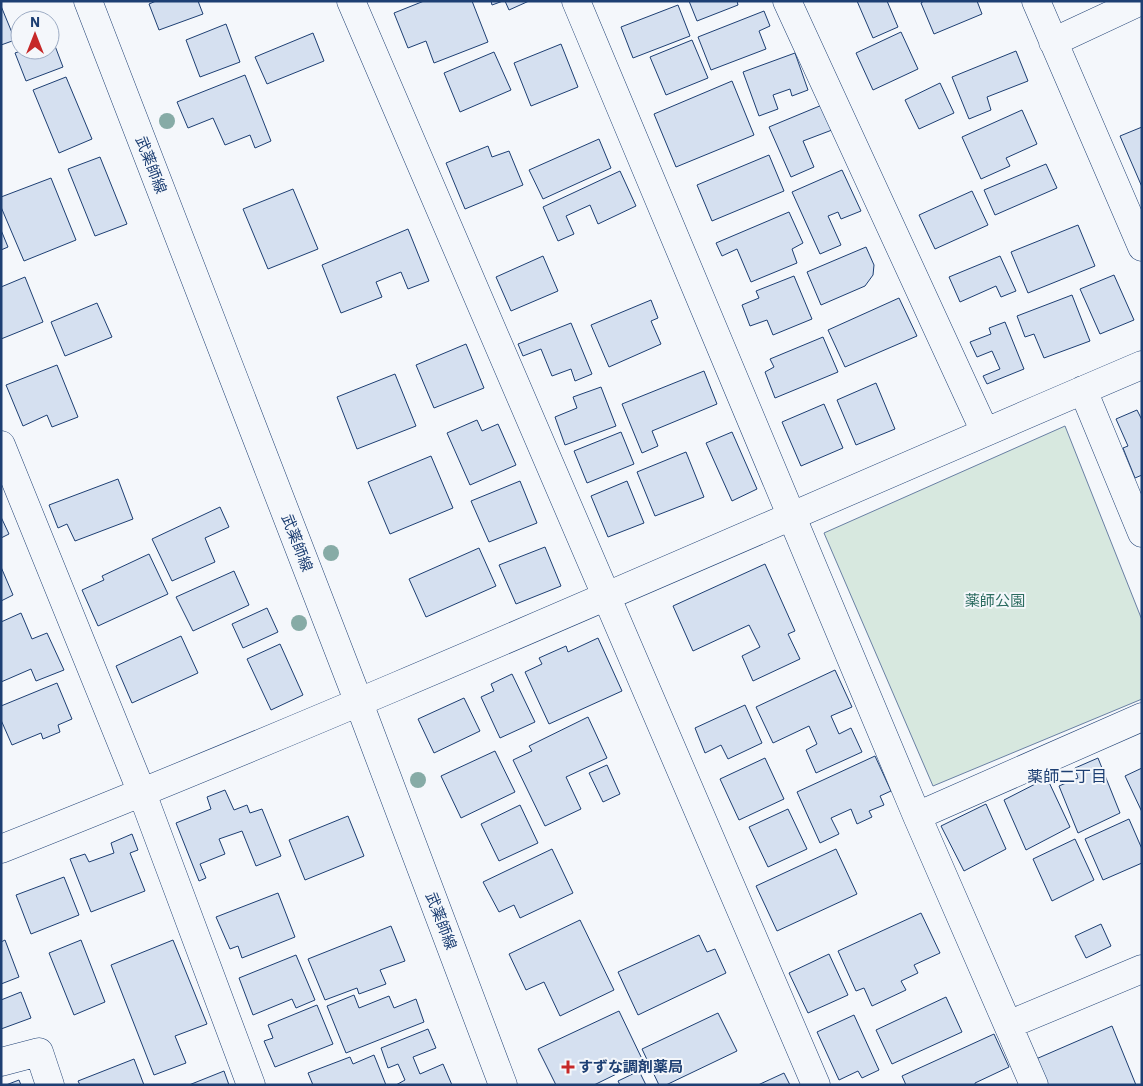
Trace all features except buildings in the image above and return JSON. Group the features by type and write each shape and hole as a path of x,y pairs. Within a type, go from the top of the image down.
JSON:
{"street":[{"name":"武薬師線","path":"88,1 359,703 503,1085"},
{"path":"351,1 605,597 816,1085"},
{"path":"576,1 917,816 1034,1085"},
{"path":"787,1 985,432"},
{"path":"1036,1 1142,247"},
{"path":"1053,42 1141,1"},
{"path":"1,849 142,794 359,703 1142,365"},
{"path":"1083,390 1142,534"},
{"path":"1,445 142,794 251,1085"},
{"path":"917,816 1142,717"},
{"path":"1008,1025 1142,969"},
{"path":"1,1062 39,1052 50,1085"}],"green space":[{"name":"薬師公園","path":"1065,426 1142,620 1142,699 933,786 824,533"}],"place":[{"name":"すずな調剤薬局","path":"568,1067"}],"district":[{"name":"薬師二丁目","path":"1067,776"}]}
